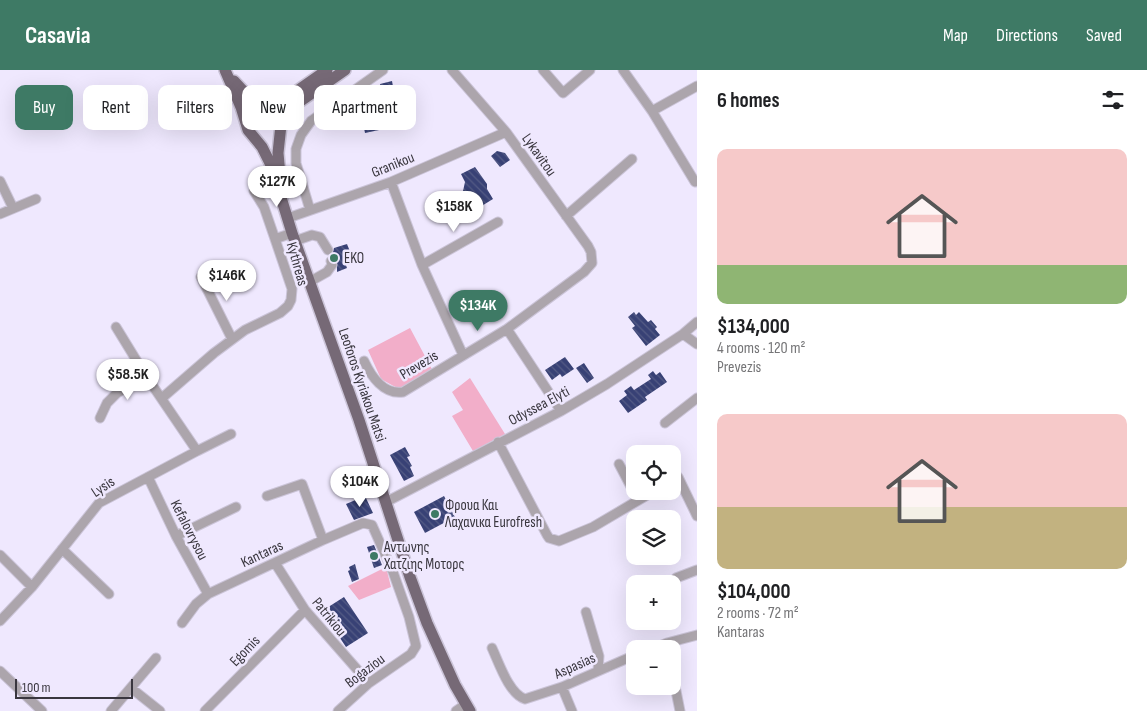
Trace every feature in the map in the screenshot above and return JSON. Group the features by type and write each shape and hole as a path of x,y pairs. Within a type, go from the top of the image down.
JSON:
{"main road":[{"name":"Leoforos Kyriakou Matsi","path":"225,70 242,91"},
{"name":"Leoforos Kyriakou Matsi","path":"225,70 242,112"},
{"path":"304,86 327,70"},
{"path":"304,99 345,70"},
{"name":"Leoforos Kyriakou Matsi","path":"248,130 255,136 271,165 294,237 359,420 407,568 427,623 464,709"},
{"path":"255,136 268,138 275,130"},
{"name":"Leoforos Kyriakou Matsi","path":"280,130 278,153 286,212"}],"street":[{"path":"310,210 296,164 296,149 301,135 311,121 383,70"},
{"name":"Lykavitou","path":"452,70 506,132 588,246 592,263"},
{"path":"543,70 563,93 590,70"},
{"path":"624,70 652,111 695,182"},
{"path":"652,111 697,86"},
{"name":"Granikou","path":"286,212 310,210 391,182 506,132"},
{"path":"566,216 632,159"},
{"path":"0,180 13,208"},
{"path":"391,182 422,265 463,355"},
{"path":"254,191 264,207 275,239"},
{"path":"0,214 36,199"},
{"path":"422,265 498,222"},
{"name":"Kythreas","path":"162,398 232,339 245,330 285,310 292,296 290,284 275,239 312,235 320,237 328,250"},
{"path":"311,282 327,272 332,265 331,260"},
{"name":"Prevezis","path":"364,361 379,384 389,390 398,392 413,387 507,329 584,272 592,263"},
{"path":"201,276 232,339"},
{"name":"Odyssea Elyti","path":"386,502 498,442 561,411 607,384 683,334 697,322"},
{"path":"116,327 146,376 197,451"},
{"path":"507,329 561,411"},
{"path":"683,334 697,344"},
{"path":"100,418 107,402 116,393 146,376"},
{"path":"666,422 697,398"},
{"name":"Lysis","path":"0,621 32,587 99,503 232,434"},
{"path":"498,442 550,538 559,541 593,527 638,500"},
{"path":"619,464 626,477"},
{"name":"Kefalovrysou","path":"148,477 176,536 208,594"},
{"path":"267,496 302,484 323,540"},
{"path":"681,489 697,516"},
{"path":"176,536 236,506"},
{"name":"Kantaras","path":"182,622 196,604 208,594 363,523 375,528 393,572"},
{"path":"62,550 109,594"},
{"path":"0,555 32,587"},
{"name":"Patrikiou","path":"275,563 304,610 368,683"},
{"path":"393,572 407,568"},
{"path":"681,576 697,570"},
{"name":"Bogaziou","path":"338,711 368,683 411,654 416,646 409,617 393,572"},
{"name":"Egomis","path":"206,711 304,610"},
{"path":"586,612 599,656 598,670"},
{"path":"681,641 697,635"},
{"name":"Aspasias","path":"492,648 514,692 525,699 562,687 626,659"},
{"path":"111,711 156,658"},
{"path":"0,671 42,711"},
{"path":"562,687 572,711"},
{"path":"131,688 160,711"},
{"path":"677,695 680,711"}],"shaded area":[{"path":"410,328 434,373 399,389 381,379 368,350"},
{"path":"470,378 505,434 473,451 452,416 463,410 452,392"},
{"path":"386,567 391,587 359,600 348,586"}],"building":[{"path":"392,81 393,85 380,85"},
{"path":"364,130 379,130 365,133"},
{"path":"497,151 505,153 510,160 500,167 491,156"},
{"path":"475,167 487,184 487,189 493,199 480,207 476,200 465,195 463,191 465,182 461,174"},
{"name":"EKO","path":"347,244 351,254 343,256 347,268 337,272 337,259 332,255 334,248"},
{"path":"634,312 636,315 639,312 648,322 651,320 657,327 655,329 660,335 646,346 632,328 635,326 628,317"},
{"path":"565,357 574,369 562,377 560,374 552,380 545,370"},
{"path":"584,363 594,378 587,383 576,368"},
{"path":"653,371 656,375 660,372 667,382 645,397 647,400 628,413 619,401 627,395 624,391 631,386 634,390 651,379 648,375"},
{"path":"405,447 410,456 407,457 412,466 410,467 414,476 404,481 390,455"},
{"path":"365,496 373,513 354,520 346,504"},
{"name":"Φρουα Και Λαχανικα Eurofresh","path":"444,496 455,517 425,533 414,512"},
{"name":"Αντωνης Χατζιης Μοτορς","path":"374,545 382,565 374,568 367,547"},
{"name":"Αντωνης Χατζιης Μοτορς","path":"355,564 359,579 352,582 348,571 350,570 349,567"},
{"path":"344,597 368,633 346,647 322,611"}],"place":[{"name":"EKO","path":"334,258"},
{"name":"Φρουα Και Λαχανικα Eurofresh","path":"435,514"},
{"name":"Αντωνης Χατζιης Μοτορς","path":"374,556"}]}
